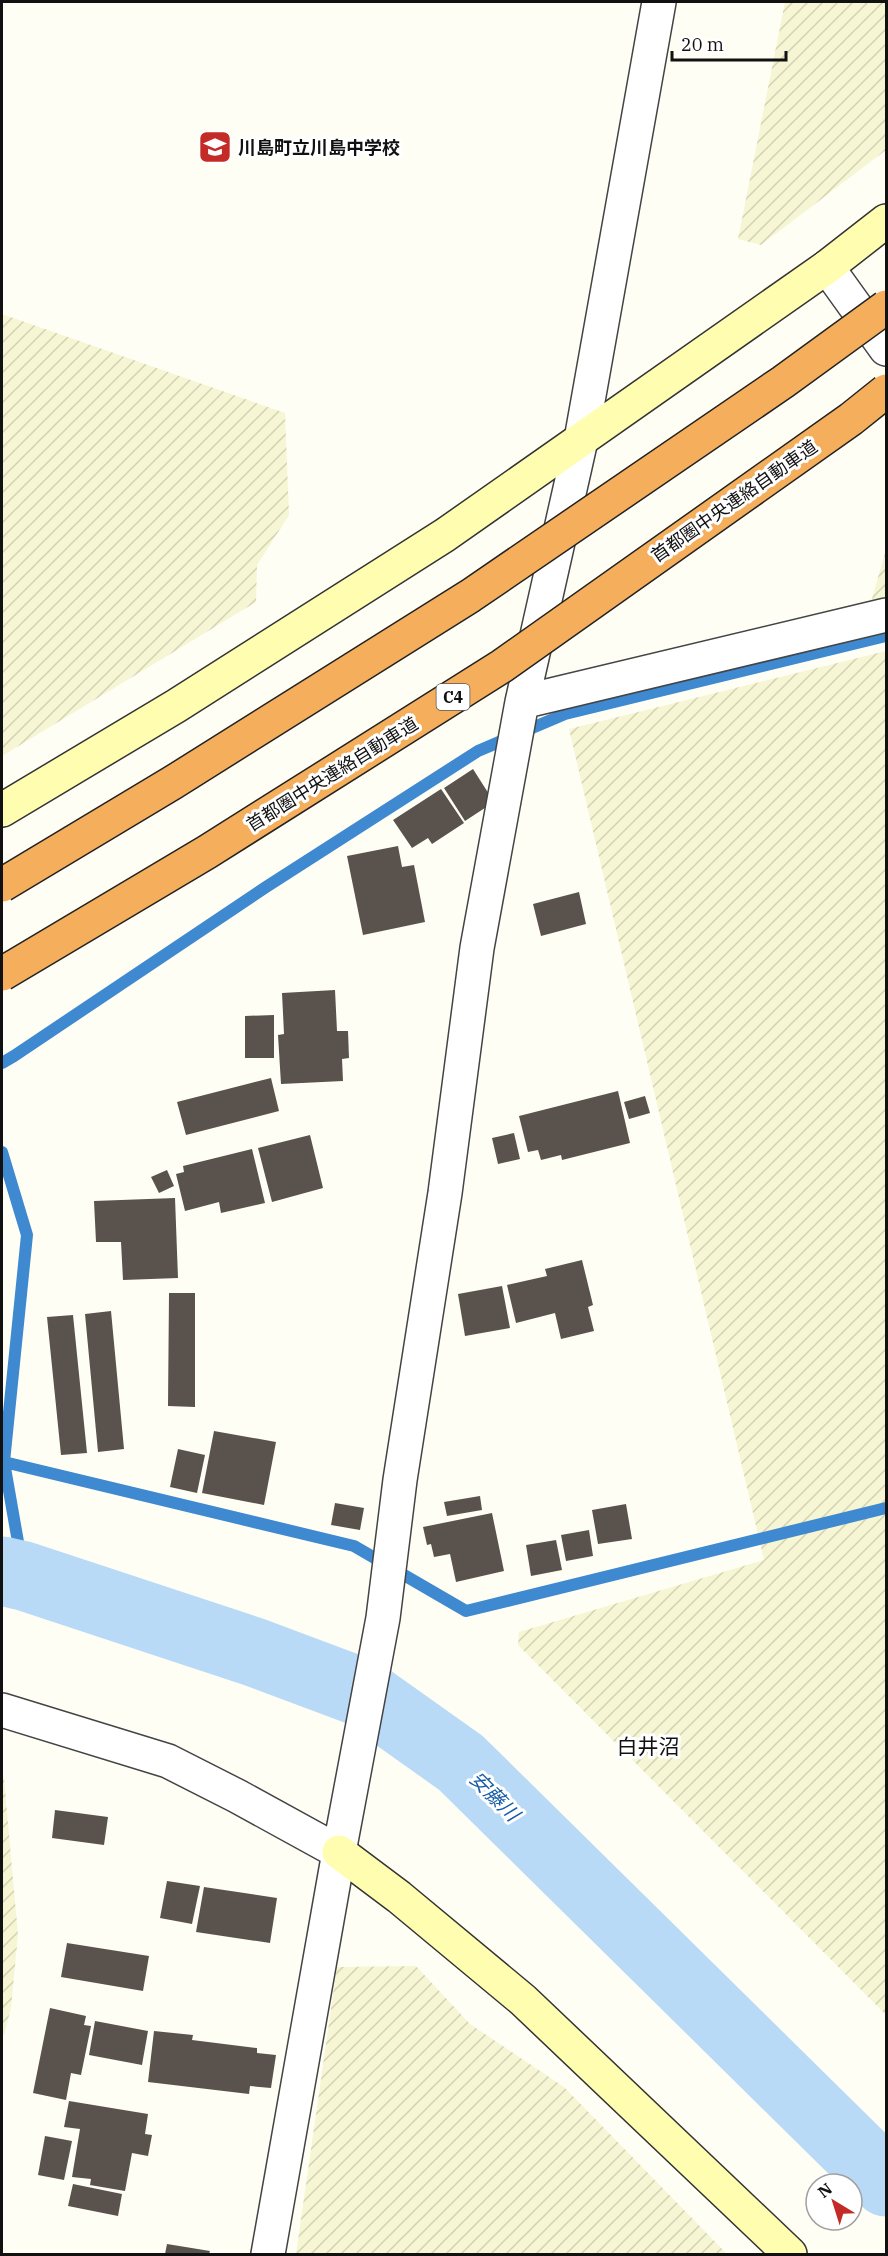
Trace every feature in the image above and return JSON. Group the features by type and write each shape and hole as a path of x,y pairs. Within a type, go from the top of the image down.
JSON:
{"highway":[{"path":"2,885 172,783 470,596 783,382 886,307"},
{"name":"首都圏中央連絡自動車道","path":"2,974 207,852 502,666 841,426 886,391"}],"street":[{"path":"268,2254 383,1618 400,1480 445,1192 477,948 522,702 581,440 658,2"},
{"path":"2,810 176,705 425,547 827,267 886,221"},
{"path":"827,267 886,349"},
{"path":"522,702 886,615"},
{"path":"2,1710 168,1761 339,1852 399,1897 523,2000 790,2254"}],"green space":[{"path":"785,2 886,2 886,150 761,245 738,239"},
{"path":"2,314 285,413 289,515 257,565 256,602 2,756"},
{"path":"886,549 886,602 870,606"},
{"path":"886,651 886,2015 518,1645 519,1632 764,1560 569,729"},
{"path":"2,1777 4,1778 18,1935 11,2008 4,2035 2,2035"},
{"path":"416,1966 470,2024 564,2087 727,2254 296,2254 337,1967"}],"building":[{"path":"473,769 494,802 465,821 444,788"},
{"path":"441,789 464,823 432,844 428,838 412,848 393,820"},
{"path":"398,846 402,867 414,865 425,922 363,935 347,856"},
{"path":"579,892 586,924 541,936 533,904"},
{"path":"335,990 337,1031 348,1031 349,1058 342,1059 343,1081 281,1084 278,1035 284,1034 282,993"},
{"path":"274,1015 274,1058 245,1058 245,1016"},
{"path":"271,1078 279,1111 186,1135 177,1102"},
{"path":"618,1091 630,1143 562,1160 561,1155 541,1160 538,1150 528,1152 519,1116"},
{"path":"645,1096 650,1113 629,1119 624,1102"},
{"path":"514,1133 520,1159 498,1164 492,1138"},
{"path":"310,1135 323,1188 272,1202 258,1148"},
{"path":"252,1149 265,1203 221,1213 219,1202 185,1211 176,1174 184,1172 183,1166"},
{"path":"167,1170 174,1186 159,1193 151,1177"},
{"path":"175,1198 178,1278 123,1280 121,1242 96,1242 94,1201"},
{"path":"582,1260 593,1305 588,1307 594,1331 561,1339 555,1313 516,1323 507,1285 547,1276 545,1269"},
{"path":"502,1286 510,1328 465,1336 458,1294"},
{"path":"169,1293 195,1293 195,1407 168,1406"},
{"path":"111,1311 124,1449 98,1452 85,1314"},
{"path":"73,1315 87,1453 61,1455 47,1317"},
{"path":"214,1431 276,1442 264,1505 202,1493"},
{"path":"178,1449 205,1455 197,1493 170,1487"},
{"path":"480,1496 482,1510 447,1516 444,1502"},
{"path":"335,1503 364,1508 360,1530 331,1525"},
{"path":"626,1504 632,1539 598,1544 592,1510"},
{"path":"492,1513 504,1571 456,1582 450,1554 434,1557 431,1544 427,1545 423,1527"},
{"path":"589,1530 593,1556 566,1561 561,1535"},
{"path":"556,1540 562,1570 531,1576 526,1545"},
{"path":"55,1810 108,1817 104,1845 52,1838"},
{"path":"167,1881 200,1886 192,1924 160,1918"},
{"path":"204,1887 277,1898 270,1943 196,1932"},
{"path":"67,1943 149,1956 143,1991 61,1977"},
{"path":"50,2008 86,2016 84,2025 91,2026 81,2075 71,2073 66,2100 33,2093"},
{"path":"95,2021 148,2031 142,2065 89,2055"},
{"path":"154,2031 193,2035 192,2040 257,2048 257,2053 276,2055 271,2088 250,2086 249,2094 148,2082"},
{"path":"69,2101 148,2114 145,2134 152,2135 148,2156 132,2153 125,2191 90,2185 91,2179 72,2177 80,2129 64,2127"},
{"path":"45,2136 72,2141 64,2180 38,2175"},
{"path":"73,2184 122,2194 118,2216 68,2206"},
{"path":"167,2244 210,2251 209,2254 165,2254"}],"waterway":[{"path":"2,1063 266,887 478,751 565,714 886,636"},
{"path":"2,1152 27,1235 4,1462 24,1576"},
{"path":"4,1462 354,1546 466,1611 886,1508"},
{"name":"安藤川","path":"2,1571 24,1576 254,1652 361,1692 461,1763 886,2182"}],"place":[{"name":"川島町立川島中学校","path":"215,147"}],"district":[{"name":"白井沼","path":"648,1746"}]}
